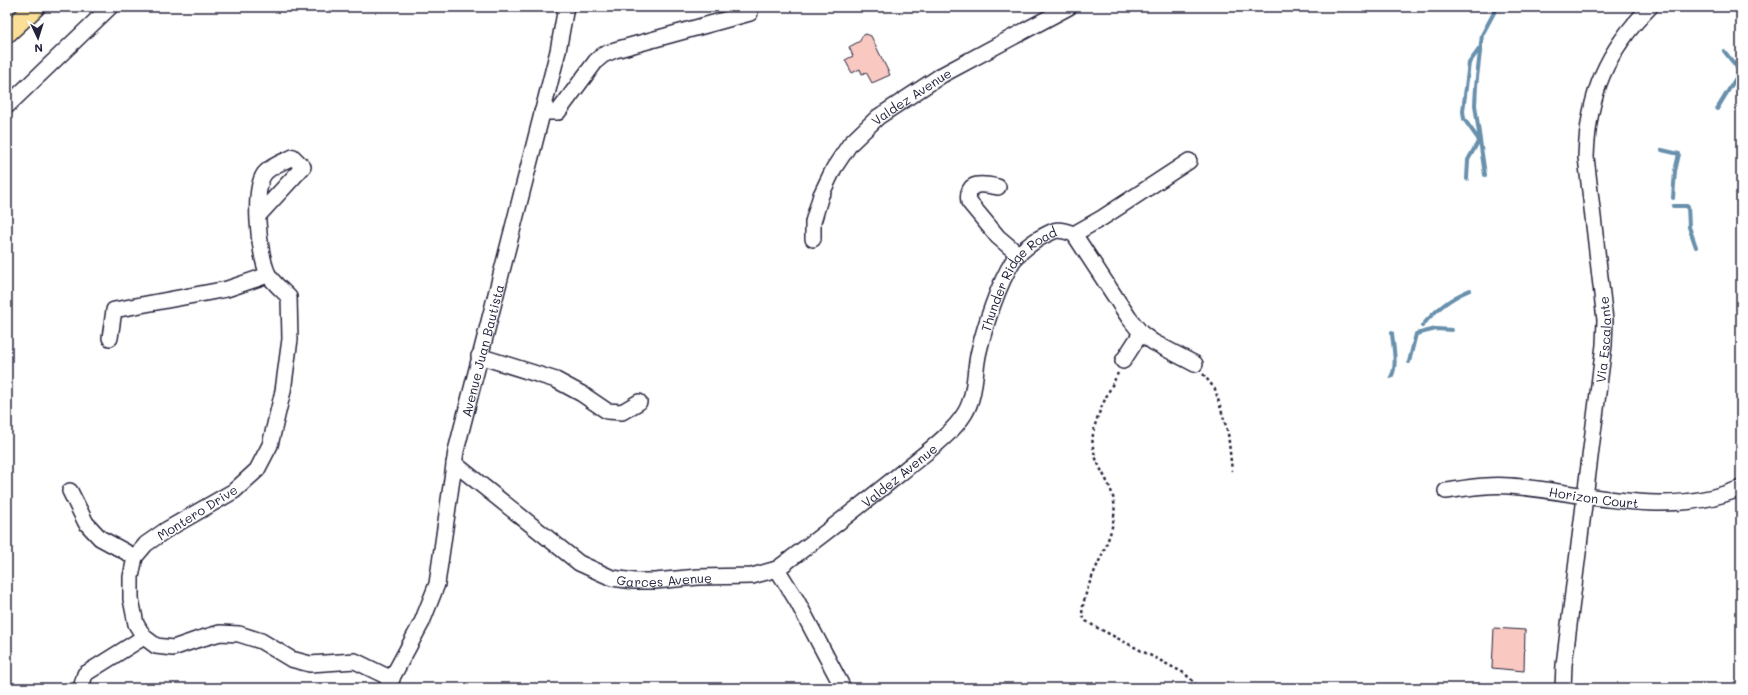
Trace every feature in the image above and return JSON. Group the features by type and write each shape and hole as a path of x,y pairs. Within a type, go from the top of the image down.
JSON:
{"main road":[{"path":"7,33 35,7"}],"street":[{"path":"7,106 17,94 110,7"},
{"name":"Avenue Juan Bautista","path":"389,684 422,622 437,584 456,451 558,51 566,7"},
{"name":"Valdez Avenue","path":"813,239 813,222 815,215 821,195 834,168 850,144 878,117 942,75 1069,7"},
{"name":"Via Escalante","path":"1563,688 1565,658 1604,345 1605,320 1586,157 1587,135 1591,109 1598,85 1608,64 1620,40 1650,7"},
{"path":"542,112 558,112 596,61 603,55 750,13"},
{"name":"Thunder Ridge Road","path":"1074,234 1102,218 1189,161"},
{"path":"998,187 983,183 978,184 970,190 968,196 969,202 998,237 1019,255"},
{"path":"110,338 114,310 227,288 268,275 258,240 258,216"},
{"name":"Thunder Ridge Road","path":"979,351 992,309 1014,260 1030,244 1054,230 1060,229 1074,234 1129,318 1141,333 1153,342 1195,364"},
{"name":"Montero Drive","path":"135,557 146,544 166,530 234,491 257,470 270,445 283,391 290,339 289,297 268,275"},
{"path":"1123,362 1141,333"},
{"name":"Valdez Avenue","path":"777,569 834,528 923,455 952,429 965,413 971,397 979,351"},
{"path":"479,356 556,380 582,394 607,411 622,412 639,402"},
{"name":"Garces Avenue","path":"454,463 579,563 612,578 634,581 655,581 698,577 752,576 777,569"},
{"name":"Horizon Court","path":"1446,491 1474,486 1509,486 1646,504 1673,503 1703,499 1741,488"},
{"path":"70,491 86,522 100,538 135,557 131,577 131,599 136,624 144,637 156,646 173,648 220,634 239,634 261,641 291,659 310,664 355,661 389,684"},
{"path":"777,569 797,601 843,688"},
{"path":"80,688 86,674 144,637"}],"path":[{"path":"1123,362 1107,395 1094,428 1092,446 1099,466 1109,482 1114,495 1114,516 1106,545 1084,599 1082,614 1086,621 1094,626 1184,673 1195,683 1198,688"},
{"path":"1195,364 1216,389 1228,432 1232,470"}],"building":[{"path":"866,34 871,36 890,75 872,83 866,72 862,74 860,69 852,73 845,60 853,56 849,47 860,41 862,36"},
{"path":"1494,628 1525,630 1524,671 1492,668"}],"waterway":[{"path":"1485,175 1475,105 1476,86 1482,35 1497,7"},
{"path":"1467,179 1468,160 1479,140 1464,119 1463,111 1469,63 1480,48"},
{"path":"1717,109 1739,73 1736,66 1724,51"},
{"path":"1662,150 1679,154 1675,171 1673,198"},
{"path":"1673,206 1688,206 1689,227 1696,247"},
{"path":"1422,326 1444,305 1470,290"},
{"path":"1409,362 1416,334 1436,329 1452,330"},
{"path":"1391,377 1395,362 1392,333"}]}
